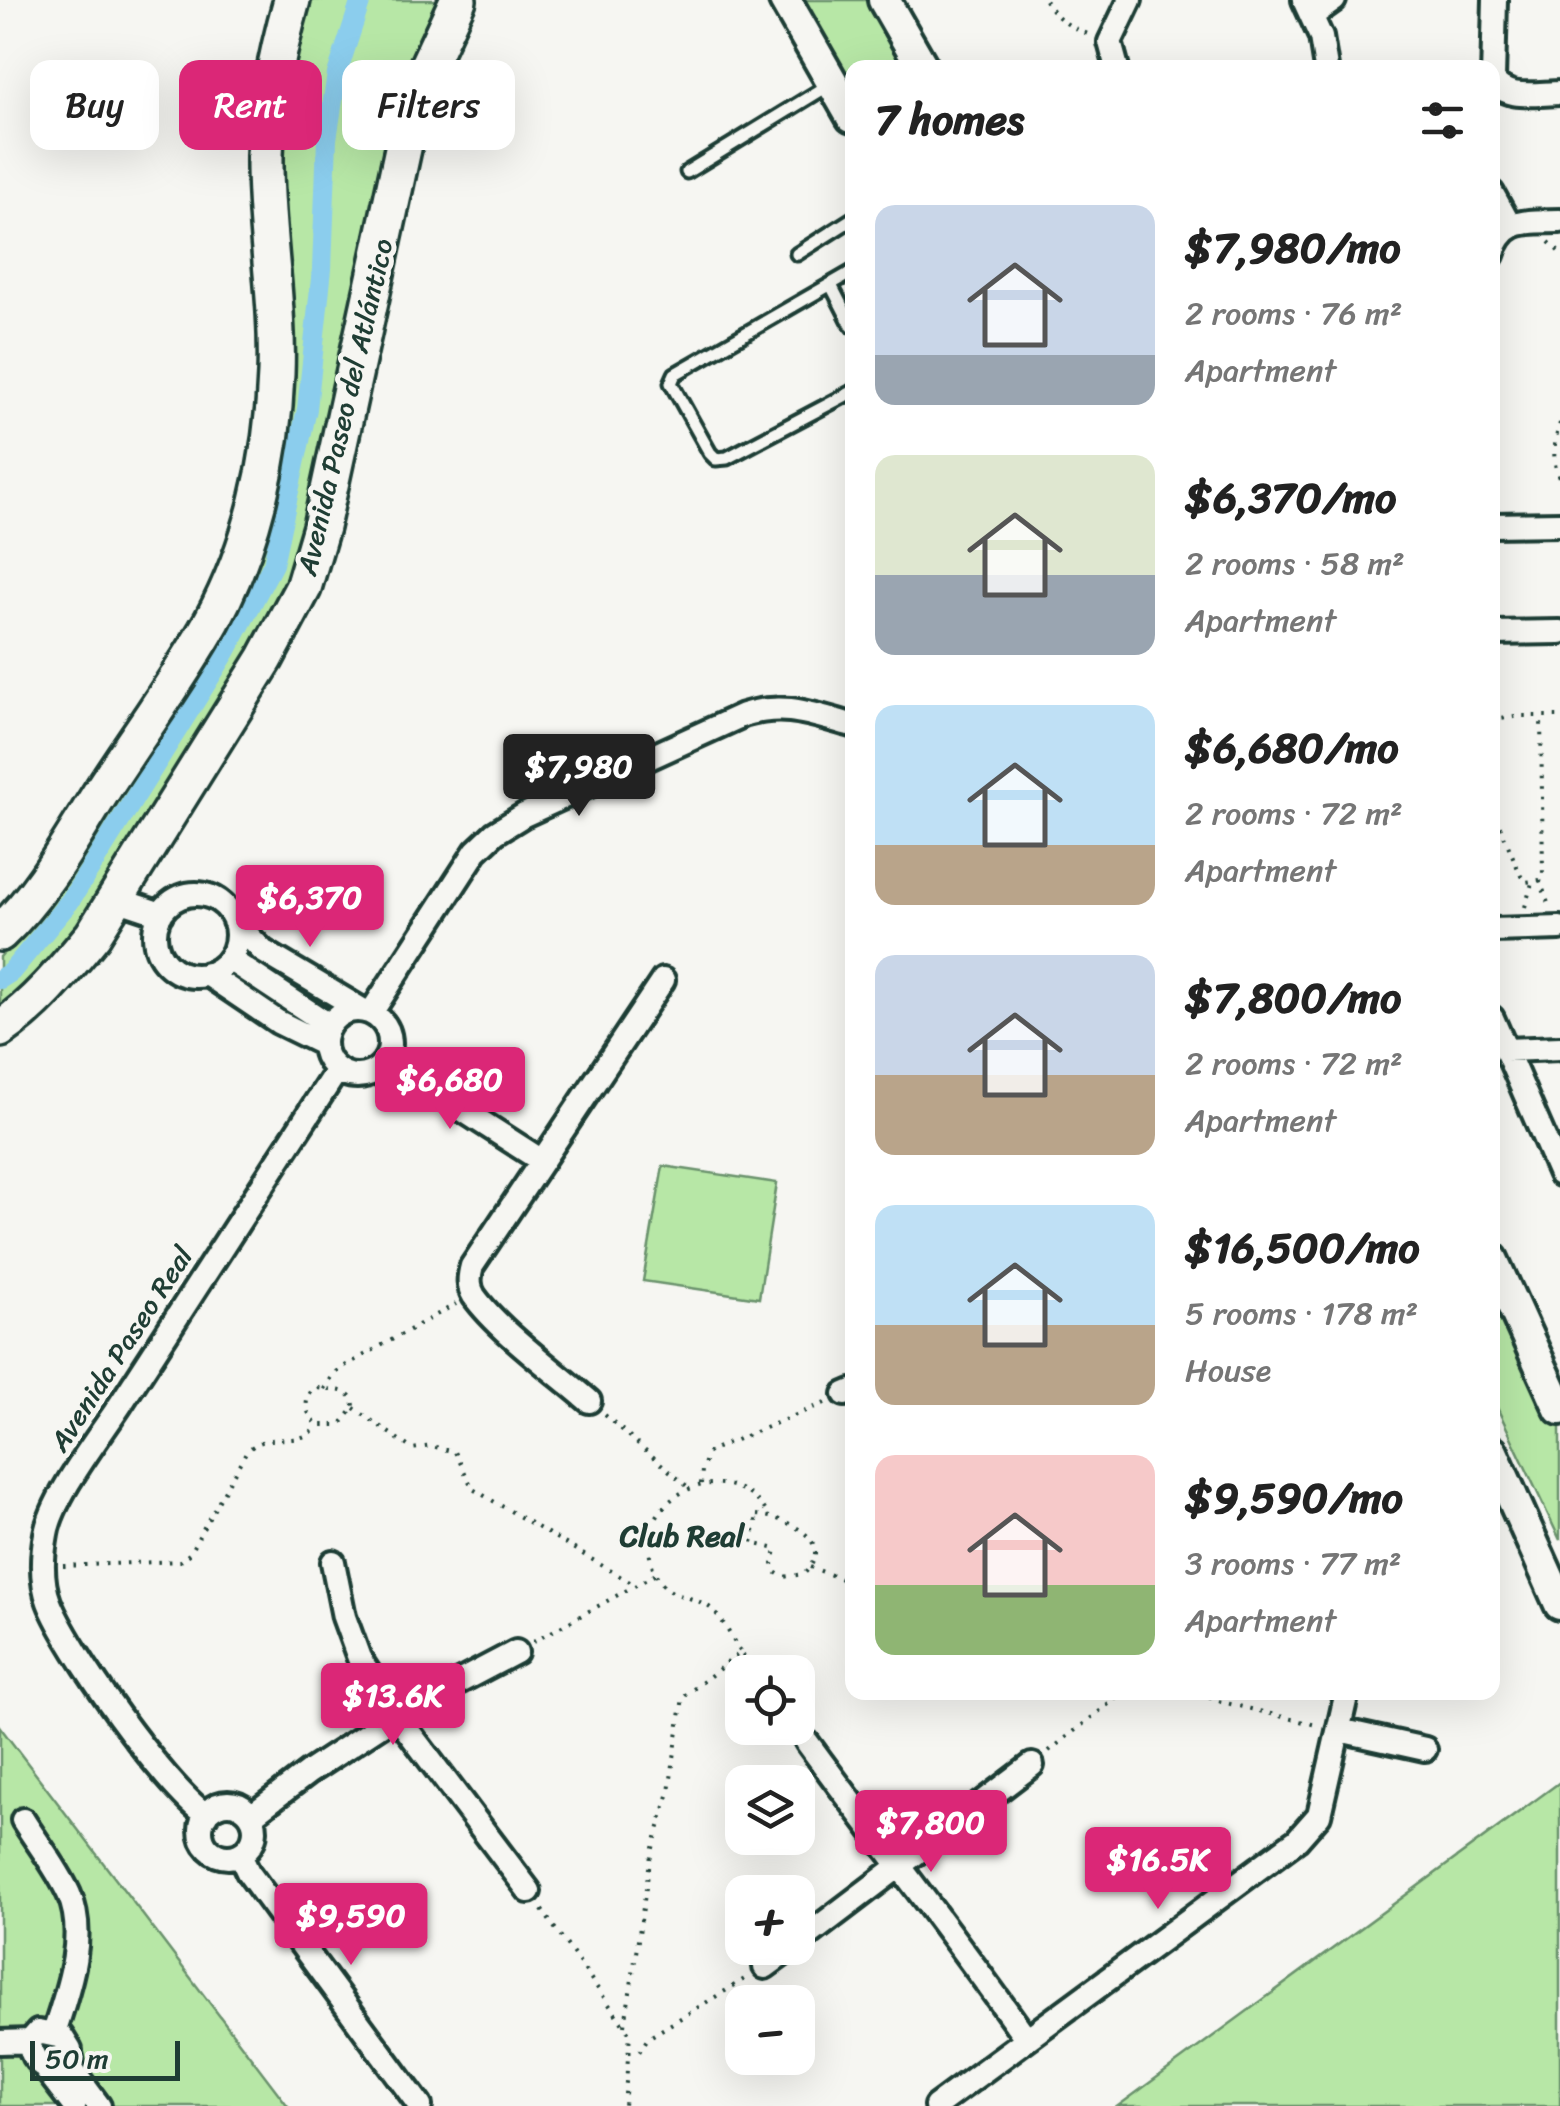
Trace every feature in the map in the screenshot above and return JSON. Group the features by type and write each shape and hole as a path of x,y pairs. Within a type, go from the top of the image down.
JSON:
{"main road":[{"path":"0,934 49,874 212,620 249,531 272,431 276,378 277,311 265,158 267,117 292,0"},
{"name":"Avenida Paseo del Atlántico","path":"0,1029 60,976 93,935 265,660 303,588 321,527 404,144 423,76 458,0"},
{"path":"785,0 845,105"},
{"path":"884,0 918,60"},
{"path":"1500,1277 1560,1408"},
{"path":"1500,1470 1560,1604"}],"street":[{"path":"1116,60 1110,42 1130,0"},
{"path":"1325,60 1321,37 1309,8 1334,0"},
{"path":"1493,60 1495,0"},
{"path":"1500,89 1508,93 1560,94"},
{"path":"1500,208 1510,226"},
{"path":"1500,235 1510,226 1560,221"},
{"path":"1500,524 1560,524"},
{"path":"1500,633 1560,632"},
{"path":"367,1012 476,851 495,832 524,815 743,715 769,707 790,708 845,723"},
{"path":"326,1034 278,1022 206,974 179,972 159,954 155,927 160,914 180,897 206,896 218,901 263,951 367,1012 387,1028 390,1049 378,1068 358,1076 337,1070 325,1054 326,1034 343,1012 367,1012"},
{"path":"116,899 160,914"},
{"path":"206,974 229,959 237,934 234,921"},
{"path":"1500,930 1558,928"},
{"path":"229,959 326,1034"},
{"path":"590,1402 516,1338 473,1294 468,1280 472,1266 663,980"},
{"path":"1500,1036 1560,1174"},
{"path":"1506,1050 1560,1048"},
{"path":"386,1060 542,1161"},
{"name":"Avenida Paseo Real","path":"206,1815 188,1803 108,1699 56,1618 47,1598 43,1566 46,1529 55,1508 337,1070"},
{"path":"333,1562 344,1617 359,1658 396,1715 528,1892"},
{"path":"251,1816 308,1772 396,1715 516,1652"},
{"path":"936,2106 1297,1840 1319,1815 1345,1700"},
{"path":"1339,1730 1425,1749"},
{"path":"808,1745 1026,2038"},
{"path":"815,1929 1032,1765"},
{"path":"222,1804 233,1804 251,1816 254,1838 249,1848 229,1857 208,1849 200,1828 206,1815 222,1804"},
{"path":"23,1820 70,1896 76,1931 72,1964 54,2033"},
{"path":"240,1854 248,1872 420,2106"},
{"path":"74,2106 30,2050 30,2041 38,2032 54,2033 67,2043 73,2071 99,2106"},
{"path":"0,2042 30,2041"},
{"path":"44,2067 62,2070 71,2057"}],"lane":[{"path":"687,172 833,83"},
{"path":"797,254 845,223"},
{"path":"845,276 675,374 671,383 716,459 726,458 845,396"},
{"path":"831,284 845,312"}],"path":[{"path":"1045,0 1052,13 1072,28 1110,42"},
{"path":"1560,423 1554,443 1560,478"},
{"path":"1541,716 1540,880 1558,928"},
{"path":"1500,719 1560,716"},
{"path":"1500,826 1521,876 1526,882 1540,880"},
{"path":"324,1389 343,1367 473,1294"},
{"path":"354,1408 340,1424 318,1425 310,1418 306,1403 312,1390 347,1392 354,1408 412,1449 432,1446 455,1452 472,1489 636,1585"},
{"path":"701,1484 709,1451 845,1395"},
{"path":"590,1402 688,1487"},
{"path":"43,1566 180,1561 189,1554 246,1452 256,1442 310,1436 318,1425"},
{"path":"743,1655 712,1609 678,1596 656,1574 650,1558 652,1528 665,1505 688,1487 701,1484 736,1488 750,1494 768,1516"},
{"path":"756,1515 789,1521 804,1532 813,1550 810,1567 794,1577 775,1572 772,1564 776,1549 755,1545 751,1538 756,1515"},
{"path":"810,1567 845,1580"},
{"path":"516,1652 656,1574"},
{"path":"625,2025 651,1855 670,1792 681,1703 688,1692 741,1652"},
{"path":"1032,1765 1114,1700"},
{"path":"1214,1700 1339,1730"},
{"path":"528,1892 630,2034 624,2106"},
{"path":"629,2052 639,2052 648,2038 765,1967"}],"green space":[{"path":"297,0 438,0 410,60 342,60 342,150 383,150 311,515 270,629 71,941 0,1007 0,957 30,922 254,531 269,150 322,150 322,60 284,60"},
{"path":"802,0 868,0 903,60 845,60 845,76"},
{"path":"663,1166 777,1183 759,1298 643,1281"},
{"path":"1500,1288 1560,1413 1560,1540 1500,1414"},
{"path":"0,1727 288,2106 0,2106"},
{"path":"1560,1782 1560,2106 1118,2106"}],"waterway":[{"path":"0,979 11,972 70,901 226,652 273,564 307,409 322,269 327,139 337,74 361,0"}],"district":[{"name":"Club Real","path":"682,1536"}]}
